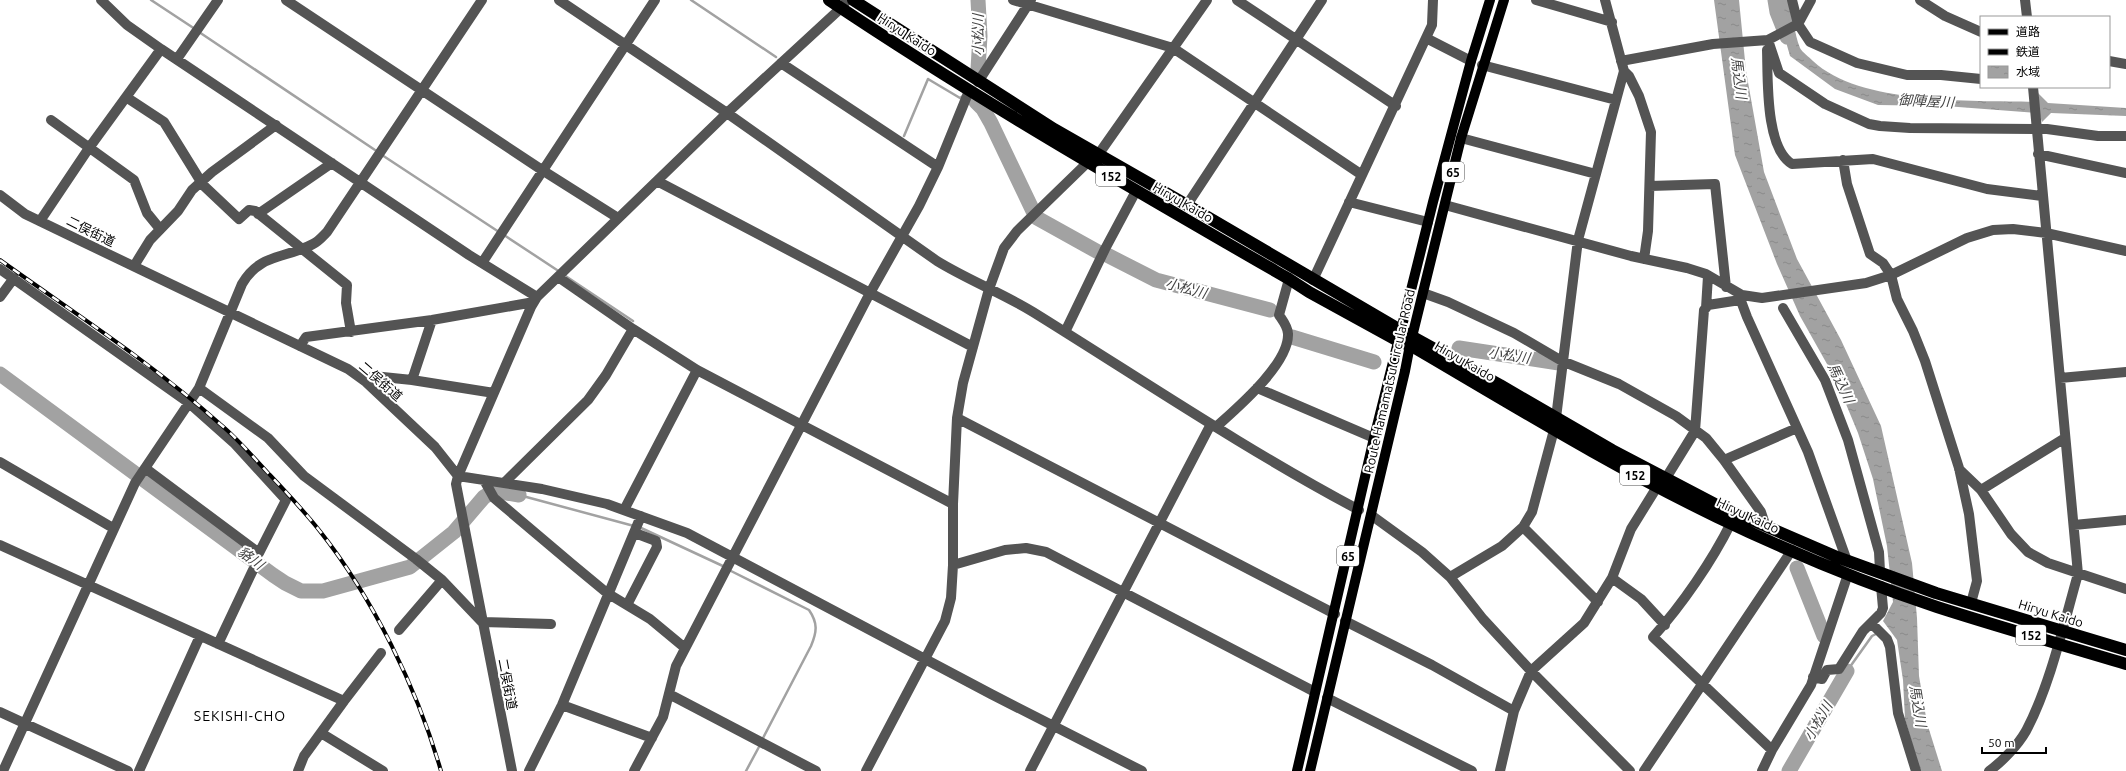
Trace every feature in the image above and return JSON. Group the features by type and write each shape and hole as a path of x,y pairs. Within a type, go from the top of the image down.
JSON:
{"highway":[{"name":"Hiryu Kaido","path":"829,0 844,4 970,91 1093,159 1187,204 1406,338 1731,523 1848,574 1935,606 2060,637 2126,650"},
{"name":"Hiryu Kaido","path":"853,0 1093,159 1136,191 1309,292 1406,338"},
{"name":"Hiryu Kaido","path":"1661,483 1847,561 1971,603 2126,664"}],"main road":[{"name":"Route Hamamatsu Circular Road","path":"1310,771 1371,515 1428,222 1471,61 1490,0"},
{"name":"Route Hamamatsu Circular Road","path":"1297,771 1359,510 1374,438 1406,338 1423,293 1461,138 1482,65 1504,0"}],"street":[{"path":"101,0 128,25 162,49 482,262 535,299"},
{"path":"177,59 218,0"},
{"path":"286,0 542,170 618,218"},
{"path":"2,771 135,483 199,388 230,312 248,273 260,263 313,244 327,232 482,0"},
{"path":"558,0 727,113 901,236 962,276 1022,306 1213,426 1359,510"},
{"path":"482,262 655,0"},
{"path":"1013,0 1029,2 1173,48 1362,175"},
{"path":"866,771 924,659 945,622 951,598 953,565 953,504 957,418 963,384 989,289 1004,248 1017,231 1093,159 1207,0"},
{"path":"1237,0 1396,106"},
{"path":"1187,204 1322,0"},
{"path":"1313,280 1396,106 1432,24 1433,0"},
{"path":"1536,0 1612,22"},
{"path":"1605,0 1624,71 1629,76 1639,96 1650,127 1648,231 1644,259"},
{"path":"1792,0 1798,24 1810,42 1857,63 1875,69 1907,75 1941,75 1980,79"},
{"path":"1621,60 1713,44 1764,40 1798,24 1811,0"},
{"path":"1920,0 1950,19 1980,32"},
{"path":"2025,0 2027,16"},
{"path":"978,82 1029,2"},
{"path":"627,605 658,547 656,541 638,526 624,510 542,489 504,483 486,483 458,476 535,299 727,113 844,4"},
{"path":"1426,38 1471,61"},
{"path":"1764,40 1777,68 1783,77 1825,104 1869,124 1910,128 2036,127 2098,136 2126,136"},
{"path":"1764,40 1770,116 1775,137 1782,156 1792,164 1873,158 1987,189 2042,196"},
{"path":"40,221 89,148 162,49"},
{"path":"2110,60 2126,64"},
{"path":"781,63 938,167"},
{"path":"1482,65 1616,100"},
{"path":"1450,577 1502,546 1523,527 1532,512 1555,424 1578,240 1624,71"},
{"path":"1989,771 2003,759 2026,732 2040,701 2078,574 2032,88"},
{"path":"634,771 663,717 676,666 870,293 919,206 938,167 970,91"},
{"path":"126,97 164,122 202,180 203,185 239,219 249,210 258,214 347,285 346,303 351,332"},
{"path":"50,120 134,180 147,213 160,229"},
{"path":"134,266 150,240 178,211 192,190 202,180 276,125"},
{"path":"1461,138 1596,174"},
{"path":"2038,154 2126,173"},
{"path":"1843,160 1847,184 1870,254 1883,263 1891,275 1897,299 1913,331 1925,361 1959,468 1969,514 1977,581 1971,603"},
{"path":"258,214 332,163"},
{"path":"657,181 973,347"},
{"path":"1650,186 1715,184 1726,287"},
{"path":"1065,332 1105,249 1136,191"},
{"name":"二俣街道","path":"0,196 26,214 40,221 348,369 366,382 435,447 458,476 456,484 466,528 482,622 512,771"},
{"path":"1349,202 1428,222"},
{"path":"1445,205 1644,259 1687,268 1708,276 1739,297 1819,479 1847,561"},
{"path":"1706,308 1708,305 1739,297 1762,298 1866,283 1891,275 1967,238 1994,230 2013,229 2046,233 2126,251"},
{"path":"0,269 189,403 234,443 286,500 259,553 145,468"},
{"path":"561,274 633,329 697,370 953,504"},
{"path":"1500,771 1514,711 1531,671 1576,632 1584,623 1612,578 1631,529 1695,431 1703,315 1706,308 1708,276"},
{"path":"0,297 14,278"},
{"path":"1030,771 1122,592 1213,426 1257,388 1280,360 1287,342 1288,334 1287,326 1279,315 1289,279"},
{"path":"1423,293 1448,302 1514,333 1562,360 1618,384 1650,400 1706,438 1724,460 1761,512 1766,527"},
{"path":"300,346 306,337 432,320 535,299"},
{"path":"1783,308 1825,380 1848,440 1877,545 1880,571"},
{"path":"412,380 432,320"},
{"path":"504,483 588,400 606,375 633,329"},
{"path":"624,510 697,370"},
{"path":"2060,378 2126,372"},
{"path":"366,382 373,376 412,380 494,393"},
{"path":"199,388 268,438 304,476 419,561 442,580 482,622 551,624"},
{"path":"1257,388 1374,438"},
{"path":"957,418 1334,614"},
{"path":"1724,460 1797,428"},
{"path":"1981,490 2065,438"},
{"path":"0,462 113,528"},
{"path":"1959,468 1981,490 2011,534 2028,552 2048,563 2126,589"},
{"path":"486,483 494,498 607,593 650,619 685,648"},
{"path":"1371,515 1422,552 1450,577 1484,619 1531,671 1630,771"},
{"path":"2074,525 2126,520"},
{"path":"1731,523 1724,538 1664,625 1654,637 1772,750"},
{"path":"638,526 687,533 731,560 1142,771"},
{"path":"529,771 562,705 607,593 638,526"},
{"path":"1523,527 1598,602"},
{"path":"0,545 87,586 344,701"},
{"path":"953,565 1005,550 1026,548 1046,552 1315,692"},
{"path":"1644,771 1792,550"},
{"path":"218,644 253,570"},
{"path":"1762,771 1772,750 1814,677 1848,574"},
{"path":"1612,578 1641,600 1664,625"},
{"path":"399,630 442,580"},
{"path":"1814,677 1822,679 1827,670 1839,669 1863,631 1872,624 1883,608 1881,586"},
{"path":"1345,621 1432,665 1514,711"},
{"path":"1872,624 1888,639 1898,713 1916,771"},
{"path":"139,771 200,636"},
{"path":"298,771 304,756 344,701 382,653"},
{"path":"669,694 816,771"},
{"path":"1327,698 1472,771"},
{"path":"562,705 652,738"},
{"path":"0,712 128,771"},
{"path":"321,733 383,771"}],"water":[{"name":"馬込川","path":"1714,0 1739,0 1746,71 1764,172 1797,259 1841,340 1881,426 1912,563 1917,618 1919,676 1927,723 1942,771 1920,771 1905,719 1903,680 1897,640 1883,621 1893,602 1887,546 1873,479 1858,433 1836,380 1800,316 1777,264 1735,155"},
{"path":"1774,0 1790,0 1796,36 1800,48 1804,53 1834,76 1860,86 1920,98 1952,100 2039,102 2038,93 2048,103 2126,108 2126,116 2051,113 2042,122 2039,113 1945,106 1878,105 1835,89 1790,56"}],"waterway":[{"path":"151,0 195,29"},
{"path":"691,0 776,57"},
{"name":"小松川","path":"978,0 980,36 978,69"},
{"name":"御陣屋川","path":"1775,0 1777,12 1787,37"},
{"path":"199,32 378,152"},
{"path":"904,136 928,79 960,98 963,96"},
{"name":"小松川","path":"976,102 983,109 991,123 1033,211"},
{"path":"382,155 499,232"},
{"name":"小松川","path":"1037,218 1100,253"},
{"path":"504,235 560,272"},
{"name":"小松川","path":"1107,255 1156,280 1270,310"},
{"path":"564,275 633,321"},
{"name":"小松川","path":"1292,337 1374,362"},
{"name":"小松川","path":"1459,348 1559,363"},
{"name":"貉川","path":"0,374 273,575 301,591 323,591 410,567 454,532 484,497 494,491 519,495"},
{"path":"519,495 634,526"},
{"path":"639,527 725,567"},
{"name":"小松川","path":"1797,568 1824,636"},
{"path":"729,570 809,610 814,619 816,628 811,646 762,740"},
{"path":"1847,671 1872,636 1878,633"},
{"name":"小松川","path":"1789,771 1847,671"},
{"path":"746,771 760,745"}],"railway":[{"path":"0,260 140,359 194,402 239,442 307,516 339,556 375,614 406,676 431,740 441,771"}],"district":[{"name":"SEKISHI-CHO","path":"240,716"}]}
